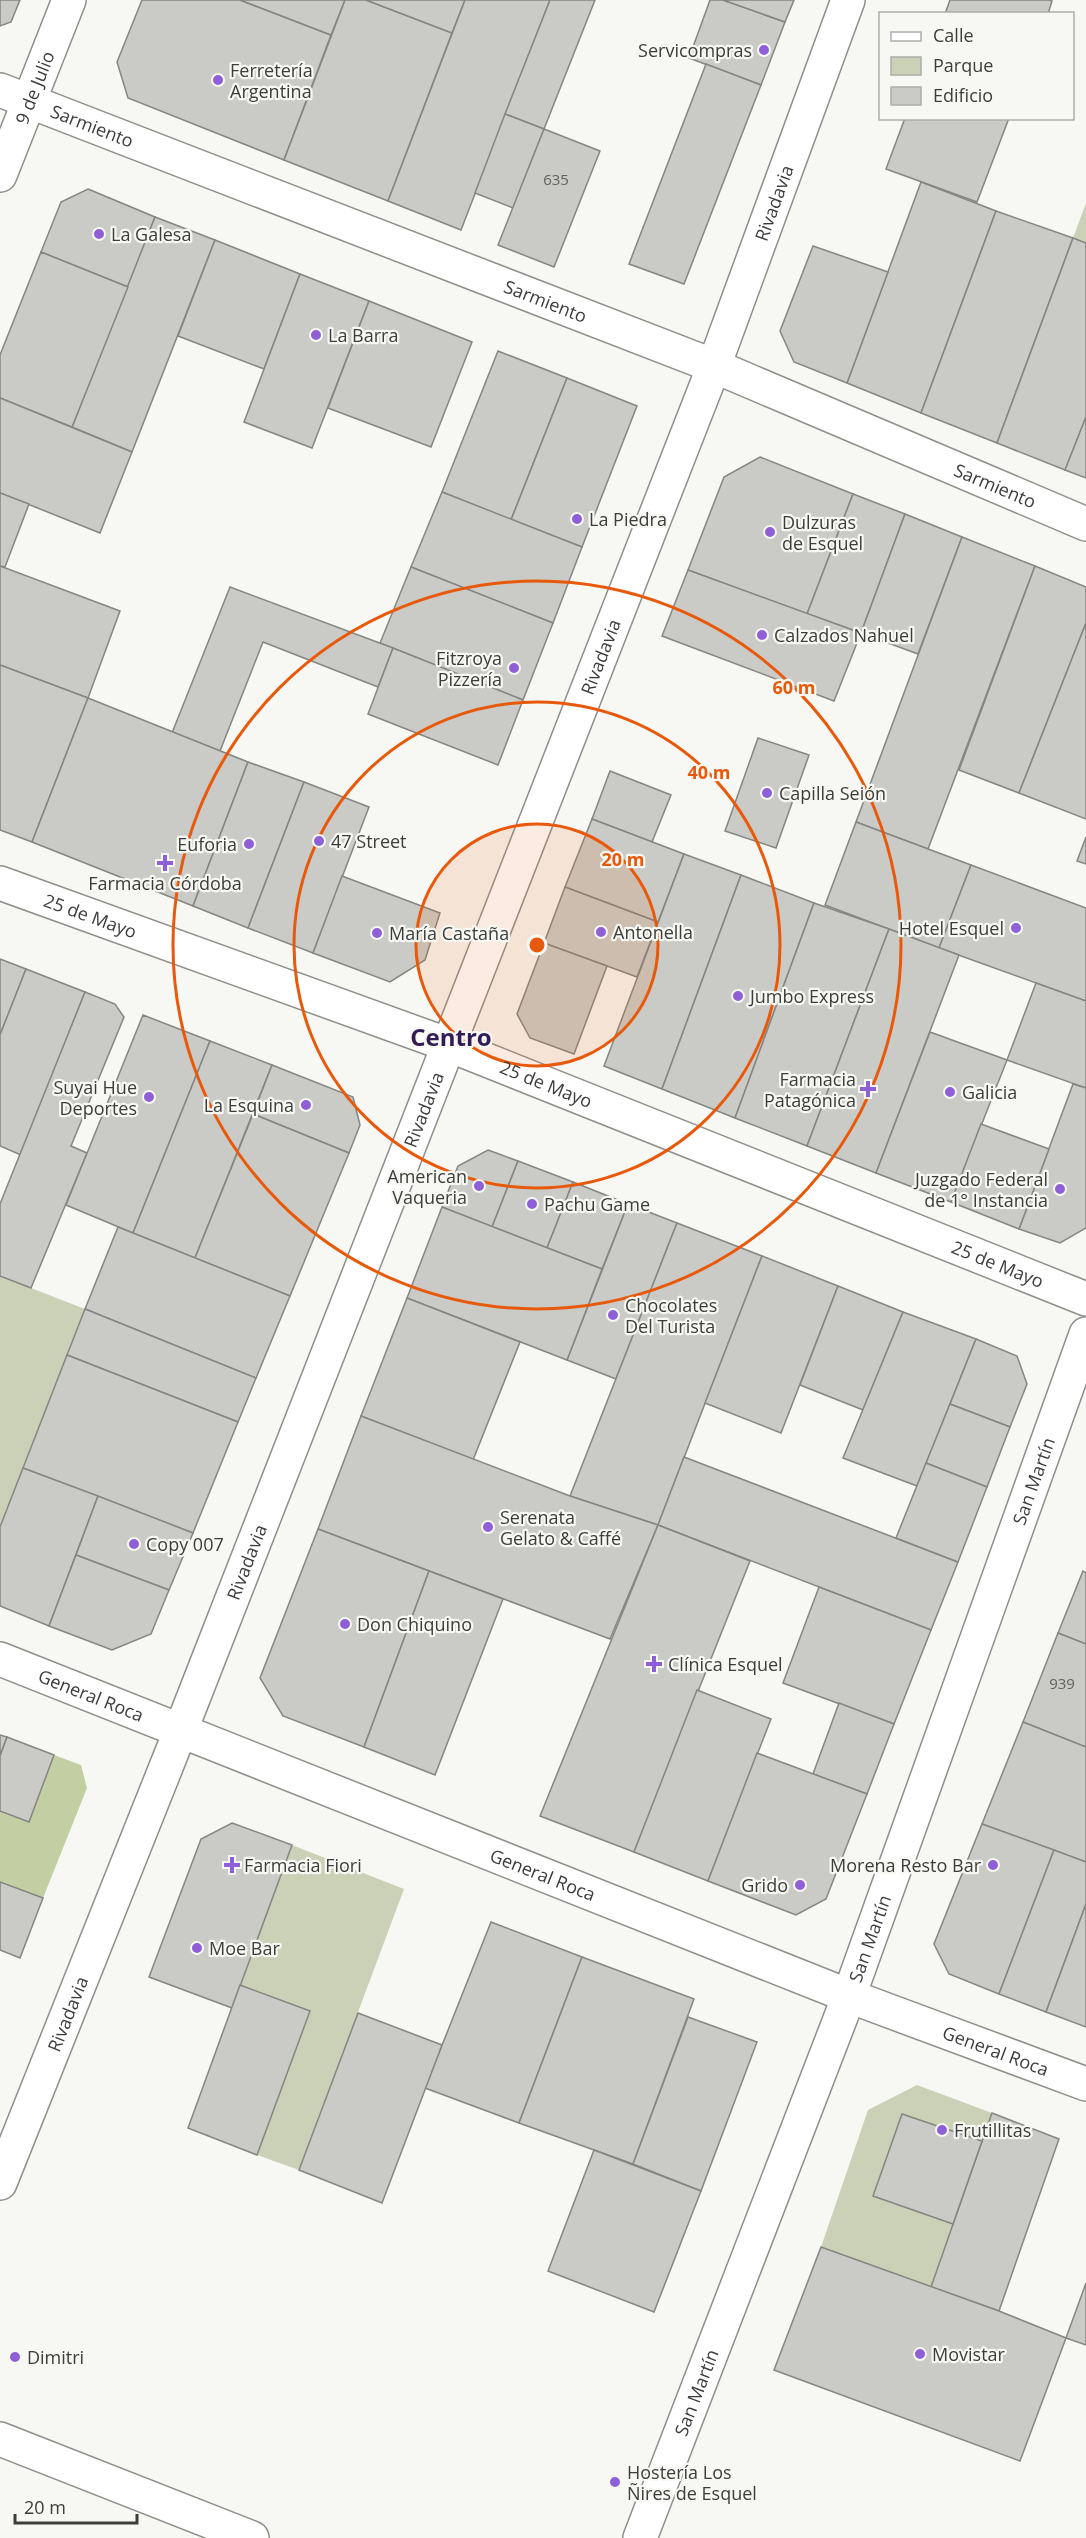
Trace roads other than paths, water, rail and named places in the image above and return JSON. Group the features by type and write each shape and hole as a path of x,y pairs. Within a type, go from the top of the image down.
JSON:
{"street":[{"name":"9 de Julio","path":"0,175 15,95 69,0"},
{"name":"Rivadavia","path":"0,2183 180,1732 714,366 848,0"},
{"name":"Sarmiento","path":"15,95 714,366 1086,524"},
{"name":"25 de Mayo","path":"0,883 449,1045 1086,1299"},
{"name":"San Martín","path":"640,2538 849,1996 1086,1334"},
{"name":"General Roca","path":"0,1659 849,1996 1086,2084"},
{"path":"0,2439 252,2538"}],"place":[{"name":"Servicompras","path":"764,50"},
{"name":"Ferretería Argentina","path":"218,80"},
{"name":"La Galesa","path":"99,234"},
{"name":"La Barra","path":"316,335"},
{"name":"La Piedra","path":"577,519"},
{"name":"Dulzuras de Esquel","path":"770,532"},
{"name":"Calzados Nahuel","path":"762,635"},
{"name":"Fitzroya Pizzería","path":"514,668"},
{"name":"Capilla Seión","path":"767,793"},
{"name":"47 Street","path":"319,841"},
{"name":"Euforia","path":"249,844"},
{"name":"Farmacia Córdoba","path":"165,863"},
{"name":"Hotel Esquel","path":"1016,928"},
{"name":"Antonella","path":"601,932"},
{"name":"María Castaña","path":"377,933"},
{"name":"Jumbo Express","path":"738,996"},
{"name":"Farmacia Patagónica","path":"868,1089"},
{"name":"Galicia","path":"950,1092"},
{"name":"Suyai Hue Deportes","path":"149,1097"},
{"name":"La Esquina","path":"306,1105"},
{"name":"American Vaqueria","path":"479,1186"},
{"name":"Juzgado Federal de 1° Instancia","path":"1060,1189"},
{"name":"Pachu Game","path":"532,1204"},
{"name":"Chocolates Del Turista","path":"613,1315"},
{"name":"Serenata Gelato & Caffé","path":"488,1527"},
{"name":"Copy 007","path":"134,1544"},
{"name":"Don Chiquino","path":"345,1624"},
{"name":"Clínica Esquel","path":"654,1664"},
{"name":"Farmacia Fiori","path":"232,1865"},
{"name":"Morena Resto Bar","path":"993,1865"},
{"name":"Grido","path":"800,1885"},
{"name":"Moe Bar","path":"197,1948"},
{"name":"Frutillitas","path":"942,2130"},
{"name":"Movistar","path":"920,2354"},
{"name":"Dimitri","path":"15,2357"},
{"name":"Hostería Los Ñires de Esquel","path":"615,2482"}],"district":[{"name":"Centro","path":"451,1036"}]}
